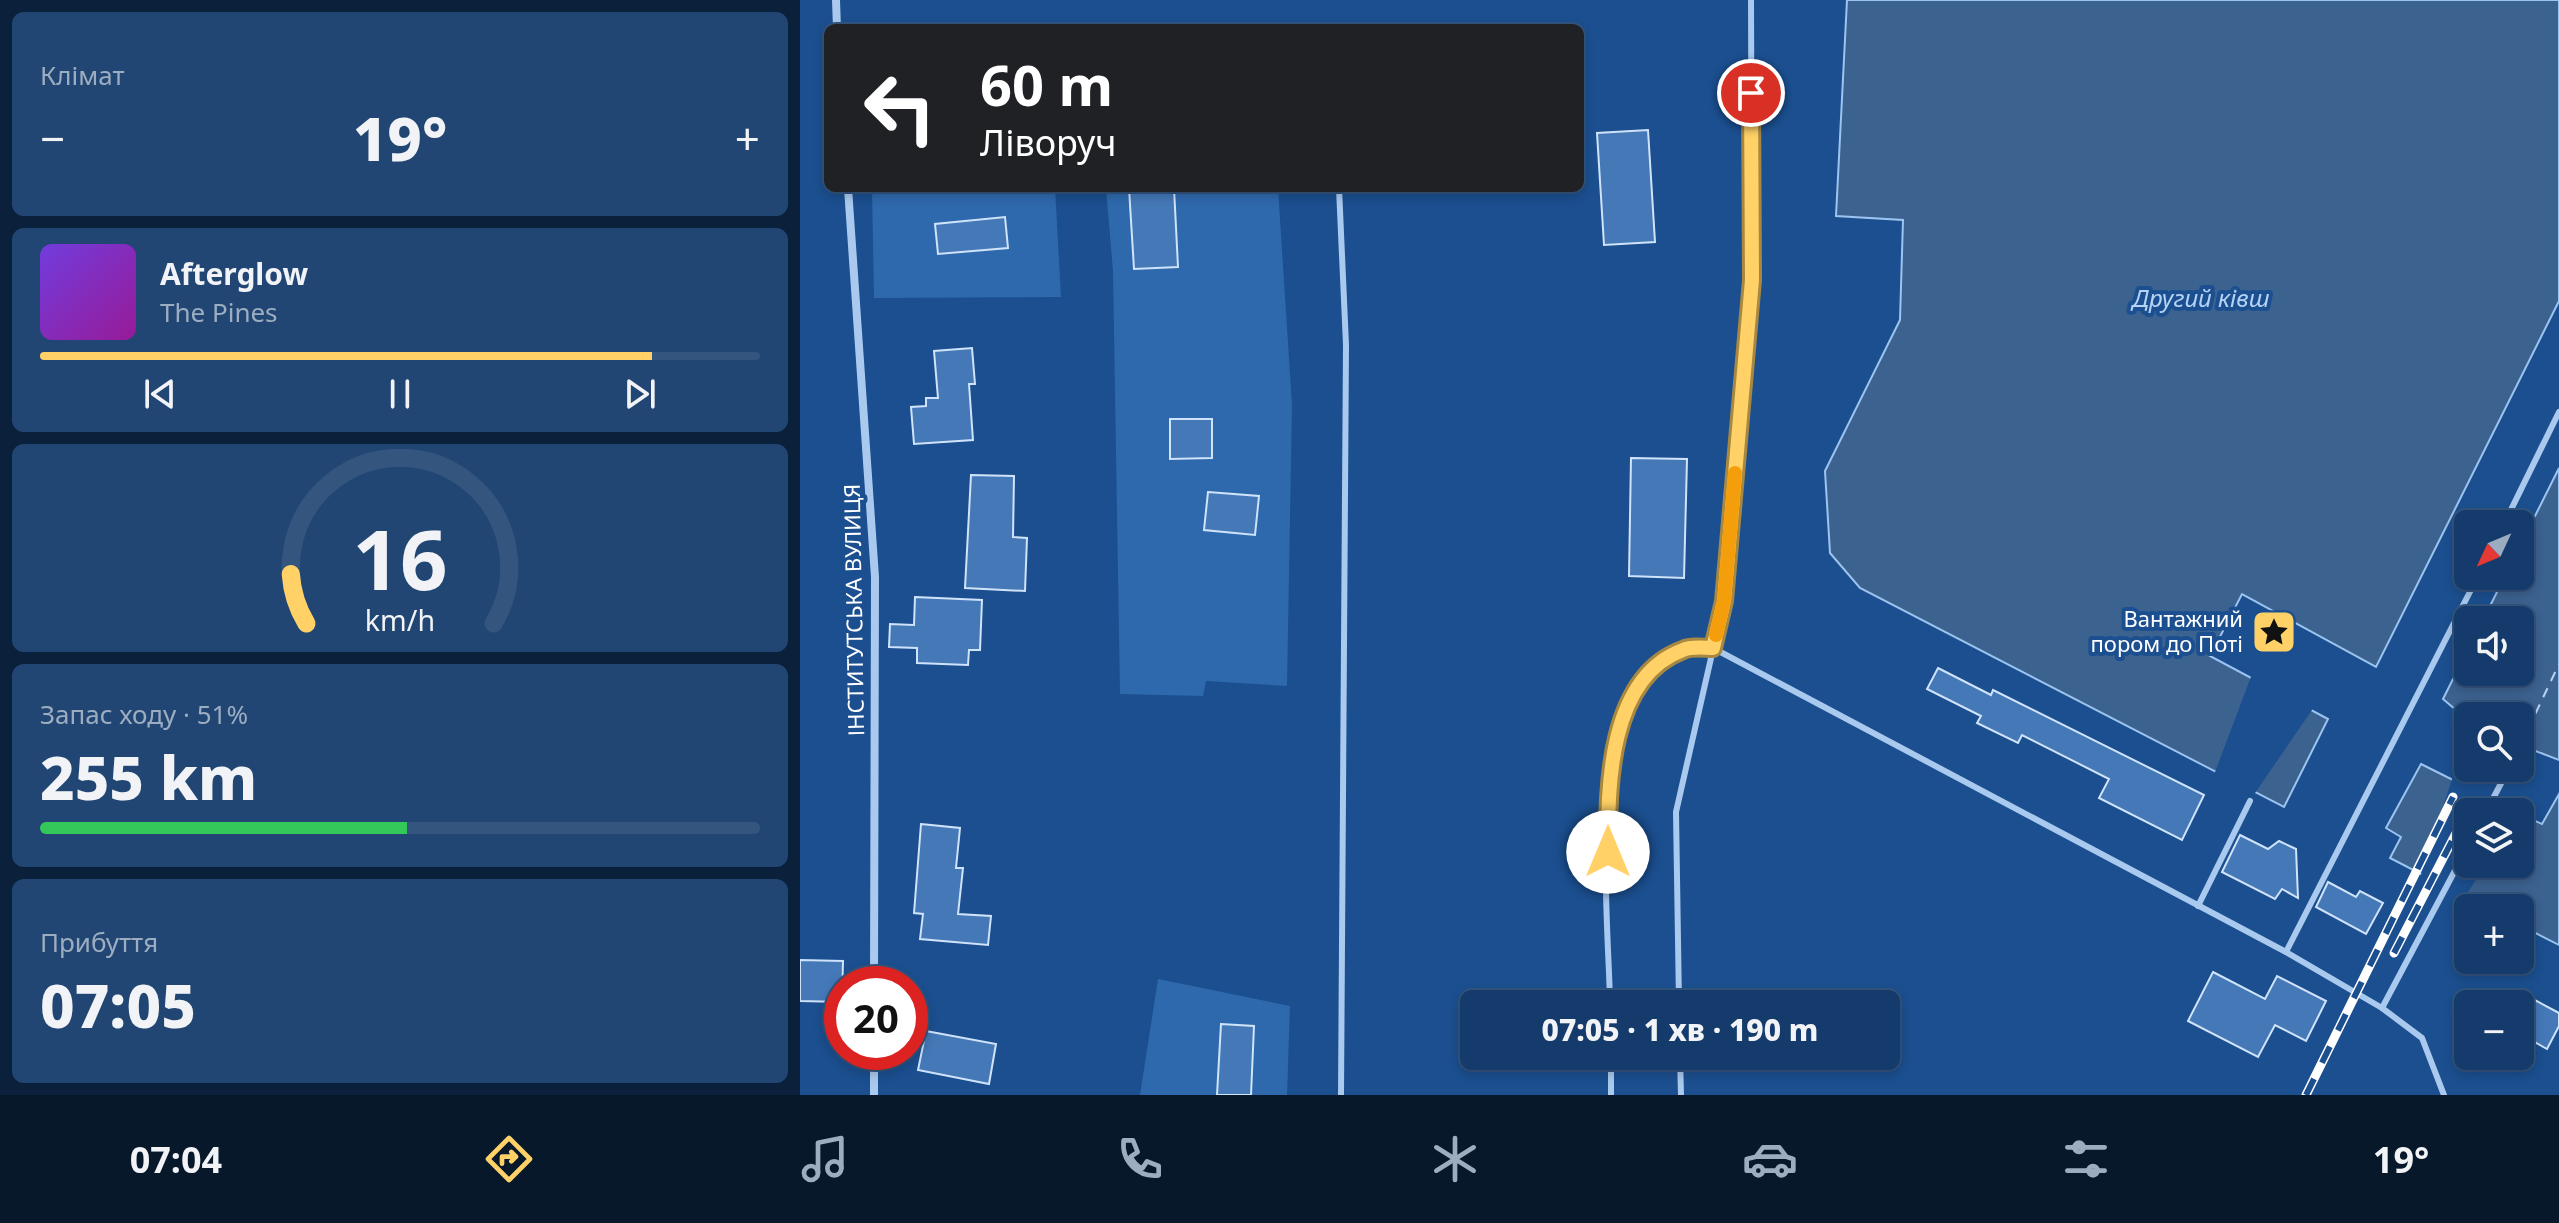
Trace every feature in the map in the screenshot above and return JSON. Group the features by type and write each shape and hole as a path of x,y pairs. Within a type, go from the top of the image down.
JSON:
{"street":[{"path":"836,0 837,24"},
{"name":"ІНСТИТУТСЬКА ВУЛИЦЯ","path":"848,192 875,577 874,966"},
{"path":"874,1070 874,1095"}],"lane":[{"path":"1679,990 1676,812 1724,601 1752,280 1751,0"},
{"path":"1339,192 1346,345 1341,1095"},
{"path":"2511,510 2559,412"},
{"path":"2286,952 2471,590"},
{"path":"1610,990 1608,807 1610,765 1622,718 1639,687 1658,663 1685,648 1713,648 2286,952 2382,1008 2422,1038 2444,1095"},
{"path":"2198,906 2250,801"},
{"path":"2382,1008 2454,872"},
{"path":"1611,1070 1611,1095"},
{"path":"1680,1070 1681,1095"}],"shaded area":[{"path":"872,192 1055,192 1061,297 874,298"},
{"path":"1106,192 1278,192 1292,405 1287,686 1206,681 1203,696 1120,694 1113,271"},
{"path":"1158,979 1290,1006 1287,1095 1140,1095"}],"water":[{"name":"Другий ківш","path":"1847,0 2559,0 2559,301 2376,667 2242,594 2210,656 2328,719 2284,807 1860,588 1830,553 1825,471 1900,320 1903,220 1836,216"},
{"path":"2559,468 2559,760 2534,750 2534,702 2454,702 2454,708 2443,699 2454,677 2454,686 2534,686 2534,606 2490,606 2498,590 2534,590 2534,518"},
{"path":"2421,764 2489,798 2454,798 2454,878 2534,878 2534,820 2542,824 2559,794 2559,945 2534,932 2534,894 2460,894 2390,858 2401,837 2386,828"}],"pier":[{"path":"2252,674 2314,707 2253,796 2214,775"},
{"path":"2453,776 2454,782 2465,782 2497,798 2454,798 2454,878 2477,878 2467,894 2454,895 2420,878"}],"building":[{"path":"1648,130 1655,242 1604,245 1597,133"},
{"path":"1129,192 1174,192 1178,267 1134,269"},
{"path":"1005,217 1008,248 938,254 935,224"},
{"path":"972,348 975,384 969,384 973,440 914,444 911,407 926,406 926,398 938,398 934,351"},
{"path":"1170,419 1212,419 1212,458 1170,459"},
{"path":"1631,458 1687,459 1684,578 1629,576"},
{"path":"971,475 1014,476 1013,537 1027,538 1025,591 965,588"},
{"path":"1208,492 1259,496 1255,535 1204,530"},
{"path":"915,597 982,600 980,650 969,650 968,665 917,663 917,648 889,647 890,624 914,625"},
{"path":"1938,668 1991,695 1993,690 2204,795 2182,840 2099,798 2109,779 2022,735 2018,743 1977,723 1981,716 1927,689"},
{"path":"921,824 960,828 956,868 963,868 958,914 991,916 988,945 920,939 923,914 914,913"},
{"path":"2240,835 2268,849 2279,841 2296,849 2298,898 2282,889 2275,899 2222,872"},
{"path":"2328,882 2356,897 2360,891 2383,903 2366,934 2316,907"},
{"path":"800,960 843,961 843,966 824,966 824,1002 800,1001"},
{"path":"2213,972 2265,999 2277,976 2326,1001 2306,1041 2275,1025 2258,1057 2188,1021"},
{"path":"2534,1000 2559,1013 2559,1026 2547,1049 2534,1042"},
{"path":"1221,1024 1254,1026 1251,1095 1217,1095"},
{"path":"928,1031 996,1044 989,1084 918,1070 928,1070"}],"ferry route":[{"path":"2534,717 2559,664"}],"railway":[{"path":"2306,1095 2453,797"},
{"path":"2394,953 2454,837"}],"slow traffic":[{"path":"1716,635 1724,601 1735,473"}],"place":[{"name":"Вантажний пором до Поті","path":"2274,632"}],"route":[{"path":"1608,852 1610,765 1622,718 1639,687 1658,663 1685,648 1713,648 1724,601 1752,280 1751,93"}]}
